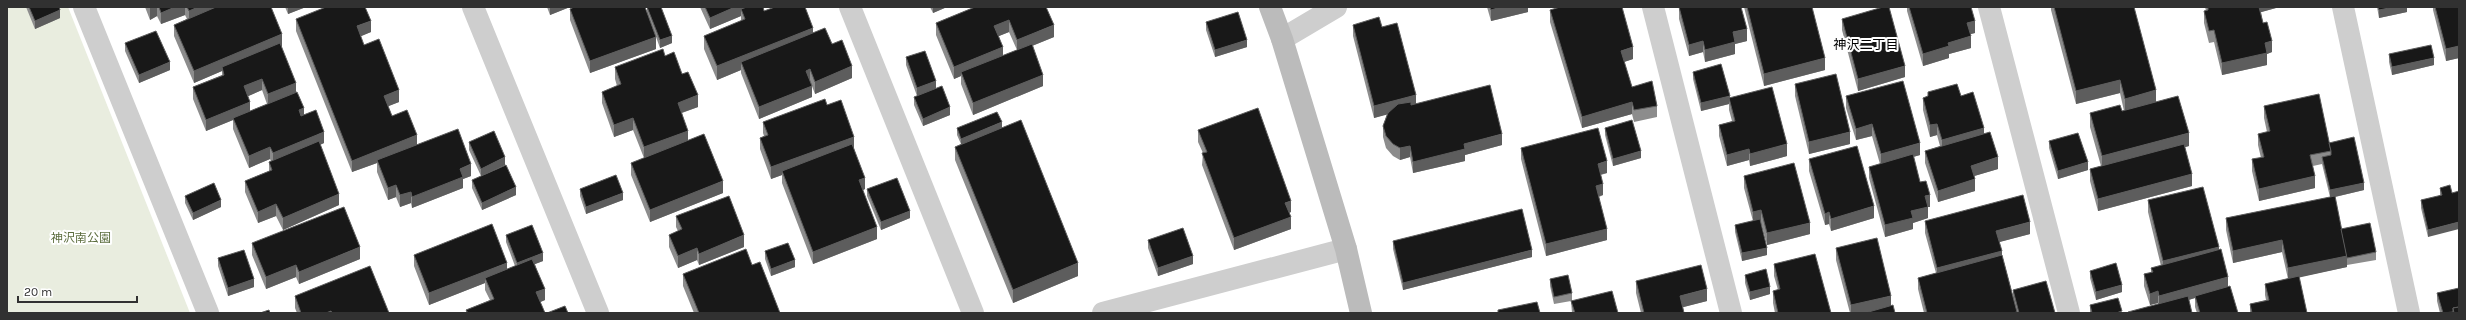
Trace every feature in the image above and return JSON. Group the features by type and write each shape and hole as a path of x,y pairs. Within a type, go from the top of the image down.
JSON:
{"street":[{"path":"84,7 208,313"},
{"path":"473,7 598,313"},
{"path":"850,7 974,313"},
{"path":"1270,7 1282,39 1346,249 1361,313"},
{"path":"1282,39 1336,7"},
{"path":"1653,7 1731,313"},
{"path":"1989,7 2069,313"},
{"path":"2343,7 2409,313"},
{"path":"1103,313 1346,249"}],"green space":[{"name":"神沢南公園","path":"7,7 68,7 190,313 7,313"}],"building":[{"path":"29,7 59,7 60,10 35,21"},
{"path":"159,7 175,7 161,13"},
{"path":"187,7 198,7 189,11"},
{"path":"216,7 271,7 282,34 194,71 174,25"},
{"path":"326,7 365,7 371,21 357,26 364,45 379,39 399,90 384,96 392,116 407,110 417,135 352,161 296,19"},
{"path":"574,7 645,7 656,37 590,61 570,9"},
{"path":"647,7 661,7 672,36 660,40"},
{"path":"705,7 735,7 710,18"},
{"path":"747,7 763,7 764,11 775,7 805,7 813,28 717,66 704,36 745,19 741,9"},
{"path":"975,7 1046,7 1054,25 1017,40 1009,20 994,26 1003,47 954,67 936,23"},
{"path":"1490,7 1501,7 1491,10"},
{"path":"1560,7 1622,7 1633,47 1621,51 1632,87 1652,81 1657,106 1634,110 1632,102 1582,117 1550,10"},
{"path":"1679,7 1741,7 1747,29 1733,32 1735,42 1705,50 1703,41 1689,45"},
{"path":"1747,7 1812,7 1825,58 1764,74"},
{"path":"1883,7 1889,7 1905,66 1858,79 1842,19"},
{"path":"1909,7 1971,7 1975,21 1967,23 1971,36 1948,43 1949,46 1923,54"},
{"path":"2054,7 2134,7 2156,90 2125,99 2120,80 2076,91"},
{"path":"2208,7 2259,7 2263,23 2267,22 2272,41 2265,43 2267,53 2222,63 2214,30 2209,31 2204,11 2208,10"},
{"path":"2378,7 2394,7 2379,10"},
{"path":"2435,7 2459,7 2459,46 2446,49"},
{"path":"1238,12 1247,40 1215,50 1206,22"},
{"path":"1379,17 1382,27 1397,23 1416,95 1374,106 1353,25"},
{"path":"825,28 832,44 842,40 852,66 815,82 810,69 806,71 812,86 759,107 741,62"},
{"path":"156,31 170,62 139,75 125,43"},
{"path":"280,43 296,83 268,94 262,79 244,86 250,102 206,120 193,87 224,75 222,67"},
{"path":"1032,44 1043,75 973,103 961,72"},
{"path":"2431,45 2434,58 2392,67 2389,54"},
{"path":"663,49 665,56 674,52 682,74 688,72 698,95 678,103 688,131 644,147 633,118 614,125 602,92 621,84 615,67"},
{"path":"925,51 936,81 917,88 906,57"},
{"path":"1721,64 1730,96 1701,103 1693,72"},
{"path":"1836,74 1850,132 1809,142 1795,84"},
{"path":"1903,81 1920,143 1881,154 1872,124 1856,129 1846,96"},
{"path":"1957,84 1961,96 1973,92 1984,128 1942,140 1937,124 1930,125 1923,98 1928,96 1928,92"},
{"path":"1490,85 1502,134 1464,144 1465,149 1413,162 1410,146 1400,148 1393,144 1386,136 1383,126 1388,113 1398,104 1411,102 1411,105"},
{"path":"942,86 950,107 923,119 914,97"},
{"path":"1772,87 1787,144 1750,154 1749,149 1727,155 1719,125 1735,121 1729,98"},
{"path":"297,92 304,108 299,110 301,116 316,110 324,132 273,153 270,147 249,156 233,118"},
{"path":"2319,94 2331,151 2310,155 2315,176 2259,189 2252,159 2264,157 2258,134 2270,131 2264,106"},
{"path":"2178,96 2189,133 2102,156 2090,113 2120,105 2122,111"},
{"path":"825,99 827,105 841,100 854,137 771,167 760,138 768,135 763,122"},
{"path":"1258,108 1291,201 1285,203 1291,217 1234,238 1202,153 1207,152 1198,130"},
{"path":"997,112 1002,122 961,139 957,128"},
{"path":"1021,120 1078,263 1013,290 955,147"},
{"path":"1632,120 1641,151 1613,159 1605,128"},
{"path":"1598,128 1607,161 1598,164 1603,184 1596,186 1607,229 1546,244 1521,148"},
{"path":"458,129 471,164 460,169 463,177 412,197 411,192 400,195 396,185 388,188 377,160"},
{"path":"494,131 505,157 481,169 469,142"},
{"path":"1990,132 1998,157 1971,166 1975,179 1938,191 1925,151"},
{"path":"2078,133 2088,162 2058,171 2049,141"},
{"path":"704,134 723,181 650,210 631,163"},
{"path":"2354,137 2364,183 2330,190 2322,157 2331,155 2329,143"},
{"path":"319,141 339,194 283,218 276,204 258,212 245,181 272,170 269,162"},
{"path":"852,144 865,178 859,180 877,227 813,252 782,171"},
{"path":"2184,144 2192,174 2098,199 2090,169"},
{"path":"1857,146 1874,206 1831,219 1829,212 1825,214 1809,159"},
{"path":"1913,154 1920,182 1926,181 1930,195 1925,196 1928,207 1911,211 1913,218 1885,225 1869,167"},
{"path":"1794,163 1810,223 1767,233 1761,210 1753,212 1744,176"},
{"path":"506,165 516,187 482,203 472,180"},
{"path":"616,175 623,193 586,207 580,189"},
{"path":"897,178 910,211 881,222 867,189"},
{"path":"214,183 221,200 193,213 185,196"},
{"path":"2450,185 2452,193 2459,191 2459,222 2428,230 2421,200 2442,195 2440,188"},
{"path":"2203,187 2219,247 2163,261 2148,200"},
{"path":"2023,195 2030,222 1996,231 2002,251 1937,268 1925,221"},
{"path":"729,196 744,235 699,254 697,248 678,256 669,235 682,229 676,216"},
{"path":"2335,196 2347,256 2288,268 2282,240 2233,251 2226,218"},
{"path":"344,207 360,247 299,272 296,265 266,277 252,243"},
{"path":"1522,209 1532,250 1403,283 1393,241"},
{"path":"1760,219 1767,248 1742,253 1735,225"},
{"path":"2370,223 2376,252 2347,258 2341,229"},
{"path":"492,224 507,263 429,293 414,255"},
{"path":"532,225 543,253 517,263 506,235"},
{"path":"1183,228 1193,256 1158,268 1148,240"},
{"path":"1877,238 1891,296 1851,305 1836,248"},
{"path":"788,243 795,260 771,269 765,251"},
{"path":"746,249 752,265 760,262 780,313 699,313 683,274"},
{"path":"2221,249 2228,277 2159,296 2158,291 2150,294 2144,274 2153,272 2151,268"},
{"path":"244,250 254,279 228,288 218,258"},
{"path":"1815,254 1831,313 1778,313 1773,291 1780,289 1774,264"},
{"path":"2002,255 2017,312 1927,313 1918,278"},
{"path":"532,259 545,289 536,292 545,313 468,313 466,310 494,299 485,278"},
{"path":"2116,263 2122,285 2096,292 2090,271"},
{"path":"1701,265 1707,289 1680,296 1684,313 1644,313 1636,281"},
{"path":"370,266 389,313 332,313 331,311 326,313 301,313 295,296"},
{"path":"1766,269 1770,287 1750,292 1745,275"},
{"path":"1568,275 1572,293 1554,297 1550,279"},
{"path":"2299,276 2307,313 2252,313 2250,304 2269,300 2265,284"},
{"path":"2046,281 2055,313 2019,313 2013,290"},
{"path":"2230,286 2238,313 2200,313 2195,296"},
{"path":"2459,288 2459,307 2453,308 2453,312 2443,313 2437,293"},
{"path":"1612,291 1618,313 1575,313 1571,301"},
{"path":"2188,296 2192,313 2128,312"},
{"path":"2118,298 2122,311 2116,313 2092,313 2090,305"},
{"path":"1537,302 1540,313 1498,313 1498,310"},
{"path":"1893,305 1895,313 1865,313"},
{"path":"565,306 568,313 547,313"},
{"path":"2459,307 2459,313 2454,313 2453,308"},
{"path":"269,310 270,313 260,313"}],"district":[{"name":"神沢二丁目","path":"1866,44"}]}
